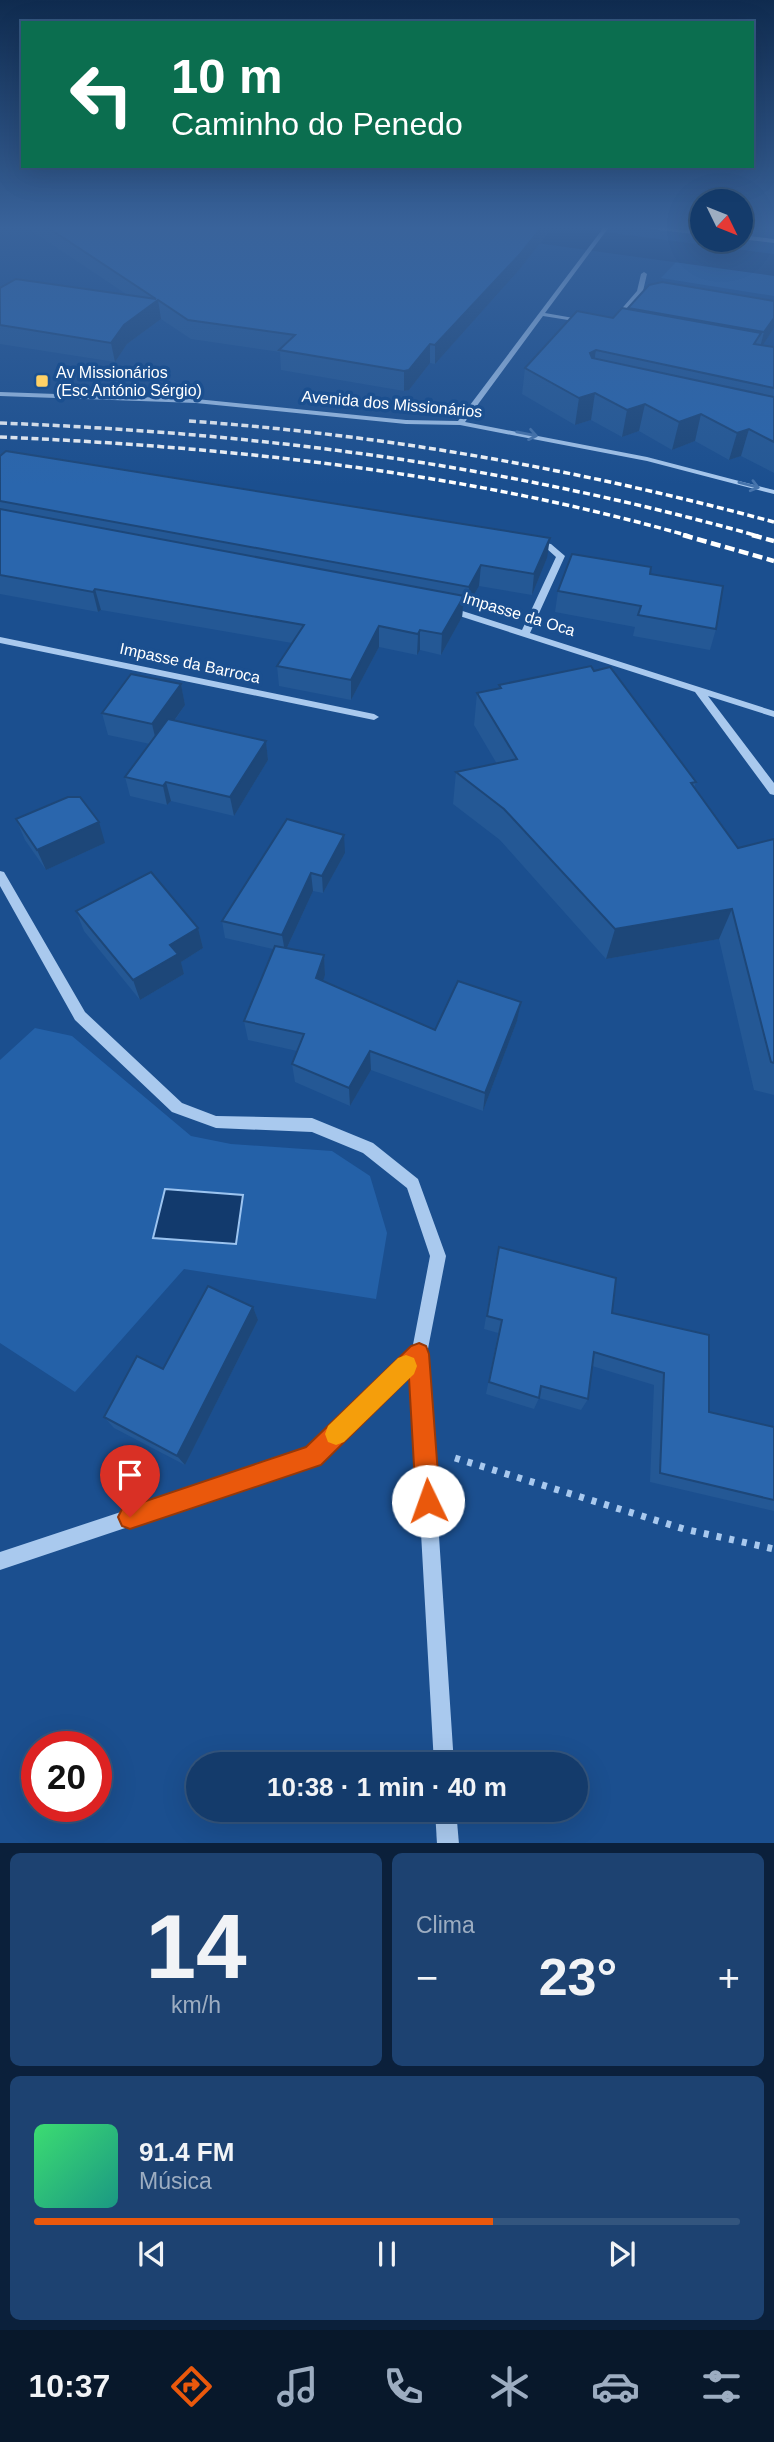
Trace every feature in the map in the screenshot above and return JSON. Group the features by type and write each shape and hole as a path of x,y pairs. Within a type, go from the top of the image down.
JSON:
{"street":[{"path":"621,313 609,327 623,329"},
{"path":"460,423 540,314 597,325"},
{"name":"Avenida dos Missionários","path":"0,394 197,401 406,422 460,423 647,459 774,492"},
{"path":"521,542 548,546 561,556 526,632"},
{"name":"Impasse da Oca","path":"434,606 526,632 774,714"},
{"name":"Impasse da Barroca","path":"0,640 374,717"},
{"path":"697,688 774,791"},
{"path":"0,876 80,1016 177,1108 216,1122 312,1125 368,1148 413,1184 438,1256 419,1354 443,1752"},
{"path":"0,1561 313,1457 419,1354"},
{"path":"447,1822 448,1843"}],"path":[{"path":"425,1448 684,1529 774,1549"}],"shaded area":[{"path":"35,1028 72,1036 191,1136 231,1144 332,1151 370,1176 387,1233 376,1299 184,1269 75,1392 0,1343 0,1060"},
{"path":"165,1189 243,1195 236,1244 153,1238"}],"building":[{"path":"0,313 140,313 124,325 111,343 0,325"},
{"path":"178,313 465,313 435,345 430,344 409,370 404,371 279,350 295,335 188,320"},
{"path":"575,313 613,318 617,313 650,313 761,333 754,344 774,347 774,388 596,350 590,353 592,358 774,397 774,442 749,429 737,433 701,414 679,422 645,404 627,410 595,393 579,398 525,368"},
{"path":"656,313 774,313 774,318 764,332"},
{"path":"6,451 550,538 534,574 481,565 469,587 0,501 0,456"},
{"path":"0,509 464,596 442,634 420,630 418,634 379,626 351,680 277,666 304,625 0,575"},
{"path":"572,554 651,567 650,574 723,586 716,629 638,615 641,606 558,591"},
{"path":"591,666 594,671 610,667 696,782 691,783 738,848 774,839 774,1063 771,1062 732,909 615,929 504,809 456,772 517,759 477,693 501,688 499,685"},
{"path":"131,674 181,684 152,724 102,713"},
{"path":"168,719 266,741 230,797 166,782 163,786 125,777"},
{"path":"68,797 80,797 99,822 37,850 16,819"},
{"path":"287,819 344,835 322,876 311,873 282,935 222,921"},
{"path":"151,872 198,928 170,945 178,954 133,980 76,911"},
{"path":"275,946 324,955 316,978 435,1030 458,981 521,1002 485,1093 370,1051 349,1088 292,1064 304,1034 244,1021"},
{"path":"499,1247 616,1278 612,1313 709,1335 709,1412 774,1427 774,1500 660,1473 664,1373 594,1352 588,1399 541,1386 539,1398 489,1382 502,1320 487,1316"},
{"path":"208,1286 253,1307 177,1456 104,1417 137,1356 163,1369"}],"railway":[{"path":"189,421 337,435 484,457 629,486 774,522"},
{"path":"0,423 193,435 382,457 570,490 758,536"},
{"path":"0,437 174,448 348,466 519,495 689,536"},
{"path":"683,535 774,561"},
{"path":"752,535 774,541"}],"slow traffic":[{"path":"336,1434 406,1366"}],"place":[{"name":"Av Missionários (Esc António Sérgio)","path":"42,381"}],"route":[{"path":"130,1517 313,1457 419,1354 428,1501"}]}
